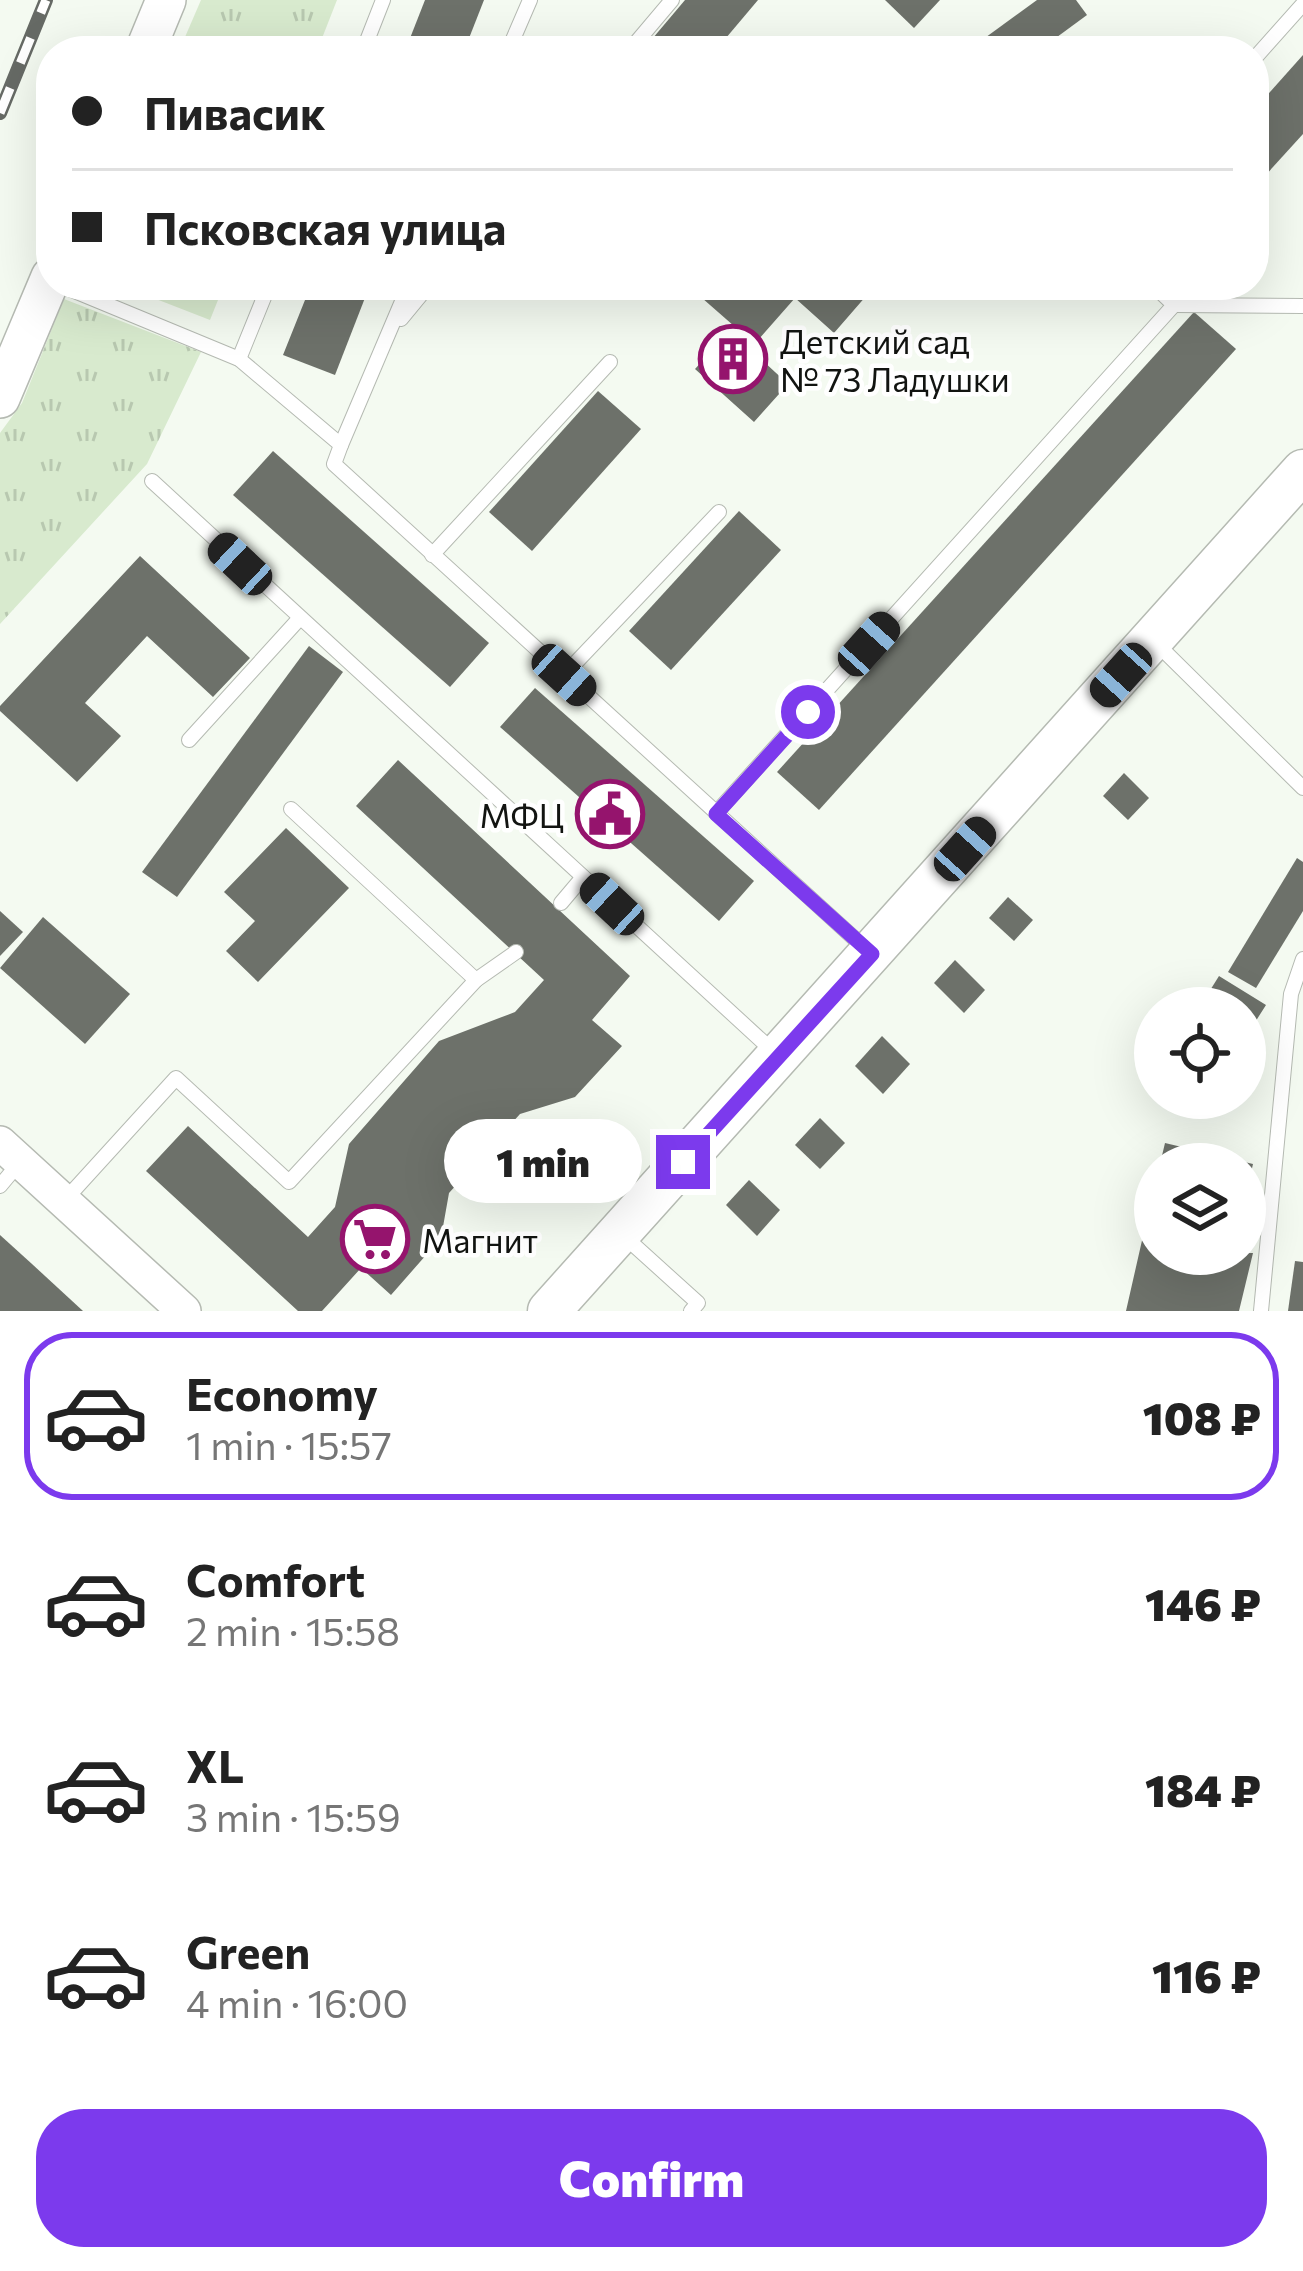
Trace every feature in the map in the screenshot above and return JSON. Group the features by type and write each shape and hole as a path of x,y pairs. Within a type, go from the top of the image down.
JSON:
{"main road":[{"path":"151,36 166,0"},
{"path":"0,398 42,300"},
{"path":"549,1311 1303,471"}],"street":[{"path":"7,1163 64,1201 184,1311"}],"lane":[{"path":"369,36 383,0"},
{"path":"514,36 530,0"},
{"path":"642,36 672,0"},
{"path":"1269,41 1303,4"},
{"path":"96,300 239,359 341,445"},
{"path":"239,359 263,300"},
{"path":"403,300 334,464 872,954"},
{"path":"389,332 416,300"},
{"path":"1169,300 1174,305 1303,307"},
{"path":"716,814 1174,305"},
{"path":"432,555 610,362"},
{"path":"152,482 779,1056"},
{"path":"564,675 718,512"},
{"path":"189,740 299,619"},
{"path":"1153,640 1303,788"},
{"path":"291,809 476,980"},
{"path":"561,903 583,877"},
{"path":"64,1201 176,1078 289,1182 476,980 516,952"},
{"path":"1261,1311 1291,994 1303,958"},
{"path":"620,1232 698,1303 691,1311"}],"green space":[{"path":"201,0 337,0 323,36 185,36"},
{"path":"64,300 201,352 147,464 0,624 0,433 22,403"},
{"path":"159,300 218,300 210,320"}],"building":[{"path":"425,0 484,0 470,36 411,36"},
{"path":"685,0 758,0 728,36 655,36"},
{"path":"885,0 940,0 914,28"},
{"path":"1037,0 1076,0 1087,15 1058,36 988,36"},
{"path":"1303,55 1303,134 1269,171 1269,93"},
{"path":"305,300 364,300 335,375 283,355"},
{"name":"Детский сад № 73 Ладушки","path":"704,300 793,300 750,349 788,384 754,422 695,369 734,326"},
{"name":"Детский сад № 73 Ладушки","path":"797,300 863,300 834,333"},
{"path":"1194,312 1236,349 819,810 777,772"},
{"path":"598,391 641,429 532,551 489,512"},
{"path":"273,451 489,643 450,687 233,495"},
{"path":"739,511 781,550 671,670 629,631"},
{"path":"140,556 250,658 213,697 147,636 85,703 121,736 77,782 0,706"},
{"path":"309,646 343,672 177,897 142,872"},
{"path":"535,688 754,881 719,921 500,727"},
{"path":"398,760 630,976 592,1020 622,1046 575,1097 520,1114 449,1193 441,1238 391,1295 361,1268 322,1311 298,1311 146,1171 188,1126 308,1237 335,1207 349,1144 439,1041 515,1012 544,980 356,806"},
{"path":"1124,773 1149,798 1128,820 1103,796"},
{"path":"286,828 349,888 258,982 226,951 255,921 224,892"},
{"path":"1297,858 1303,862 1303,911 1257,987 1228,972"},
{"path":"1008,897 1033,920 1014,941 989,918"},
{"path":"0,911 23,932 0,956"},
{"path":"43,917 130,994 85,1044 0,968"},
{"path":"955,960 985,990 964,1013 934,983"},
{"path":"1219,976 1237,987 1212,987"},
{"path":"882,1036 910,1064 883,1094 855,1066"},
{"path":"820,1118 845,1143 820,1169 795,1145"},
{"path":"749,1180 780,1210 757,1236 726,1205"},
{"path":"0,1235 32,1264 83,1311 0,1311"},
{"path":"1295,1261 1303,1262 1303,1311 1288,1311"},
{"path":"1134,1275 1248,1275 1239,1311 1126,1311"}],"railway":[{"path":"0,113 46,0"}],"place":[{"name":"Детский сад № 73 Ладушки","path":"733,359"},
{"name":"МФЦ","path":"610,814"},
{"name":"Магнит","path":"375,1239"}],"route":[{"path":"683,1162 872,954 716,814 808,712"}]}
